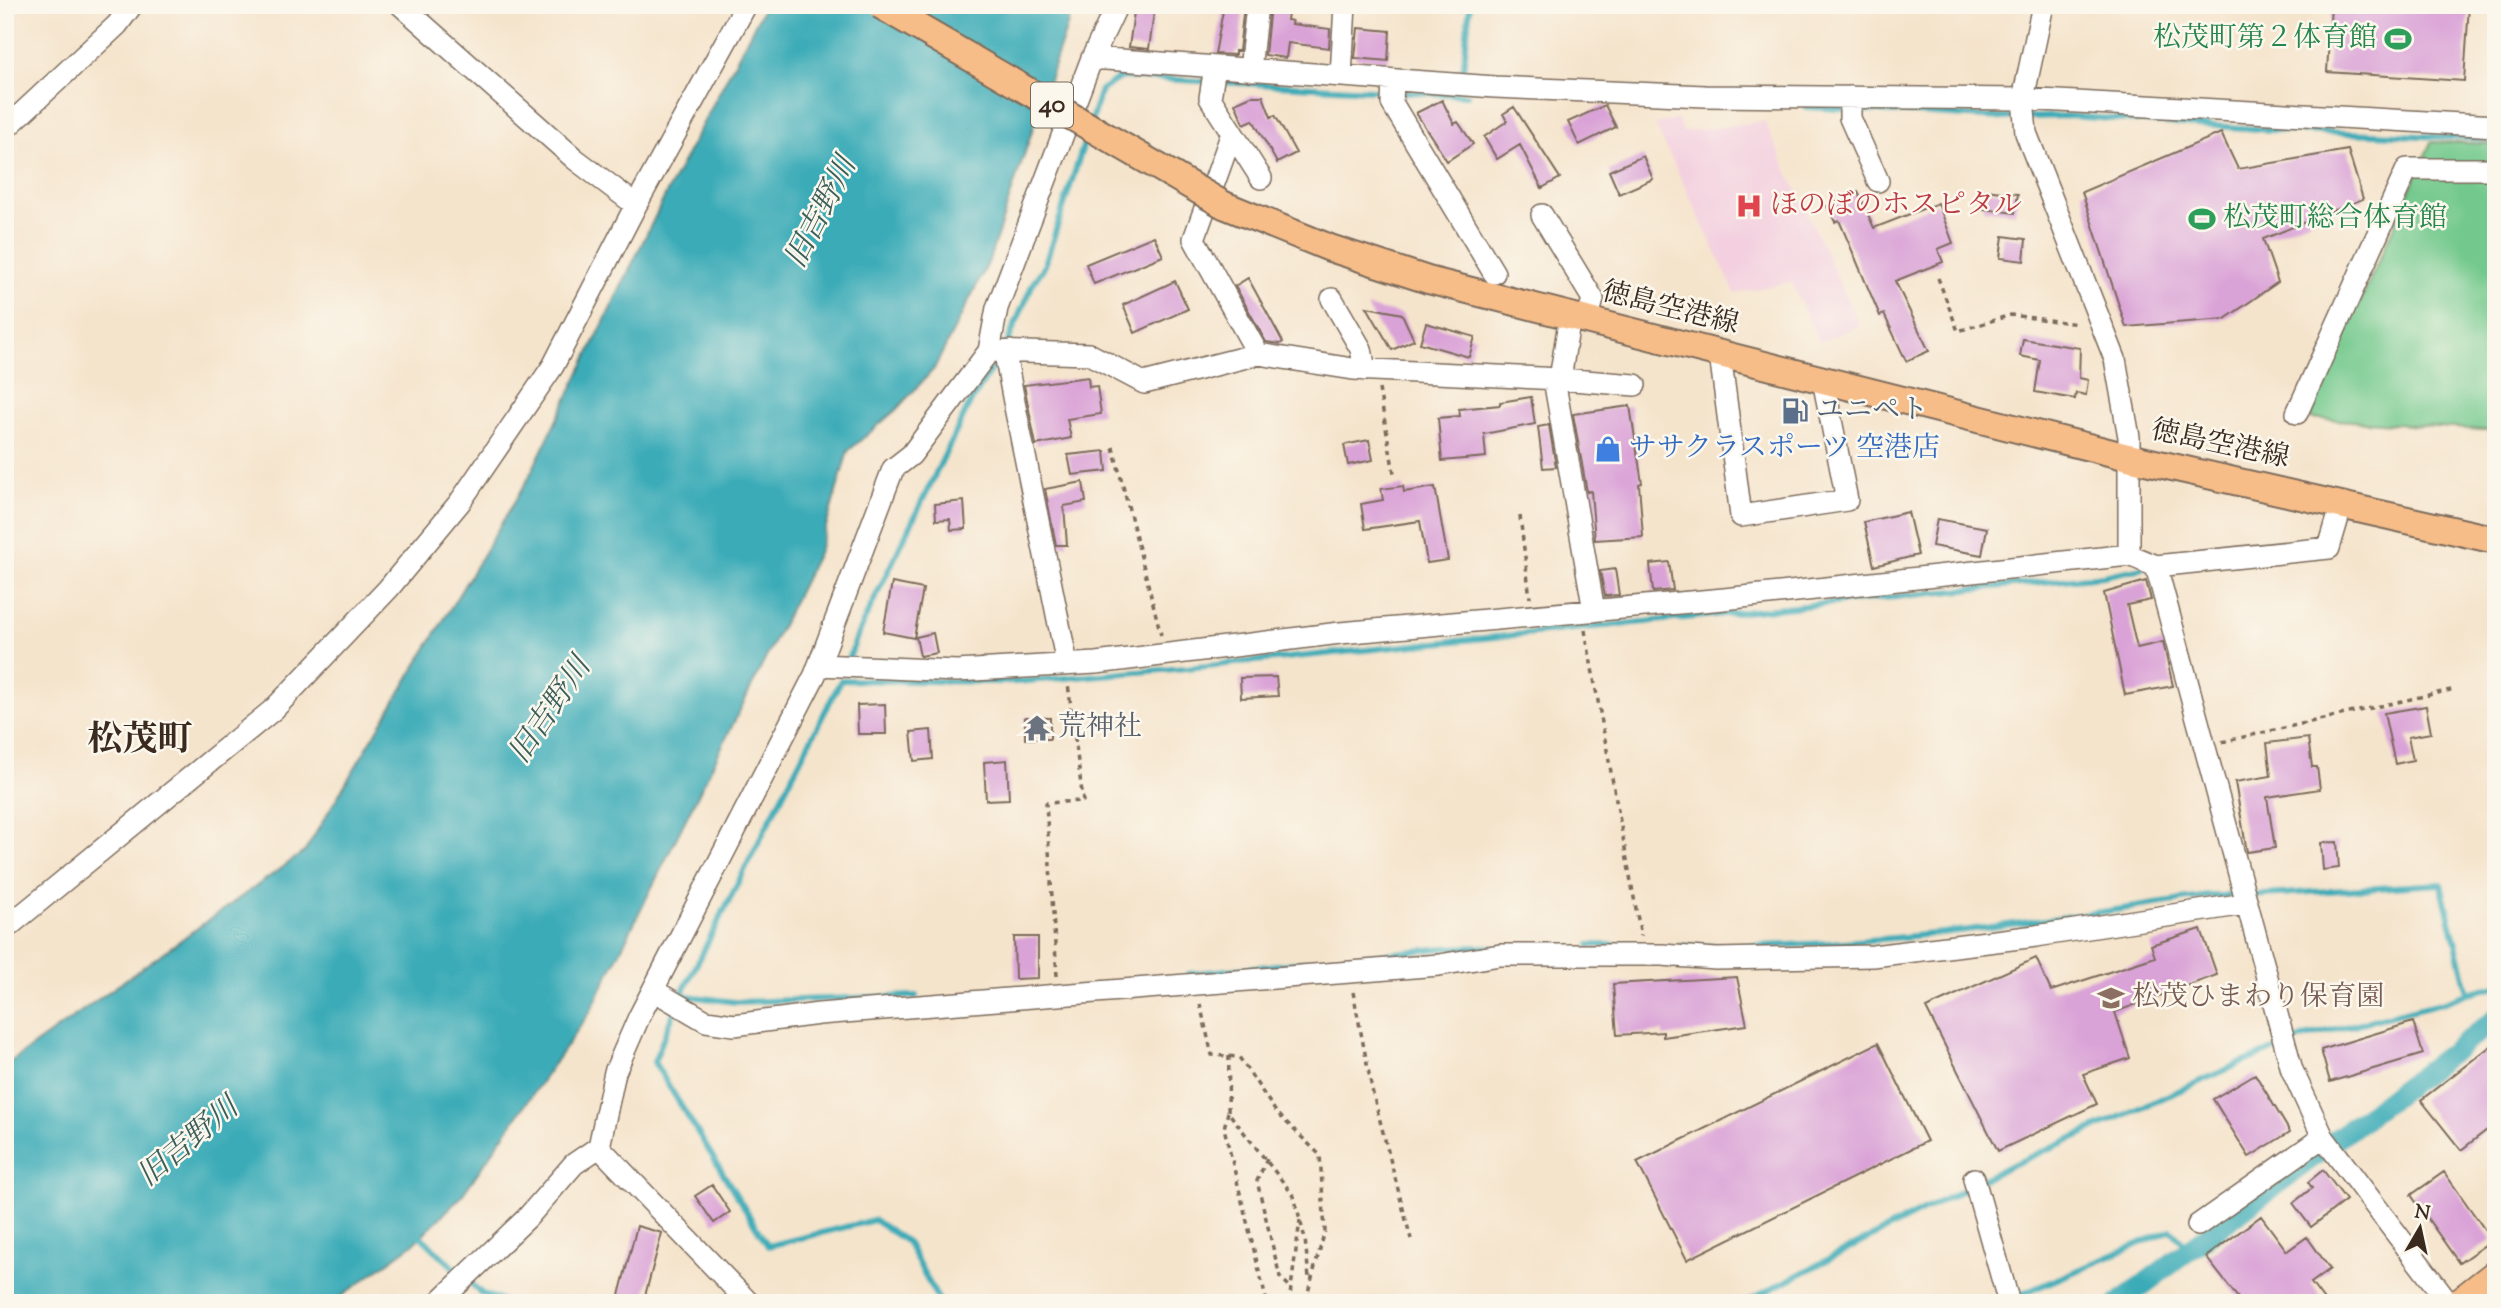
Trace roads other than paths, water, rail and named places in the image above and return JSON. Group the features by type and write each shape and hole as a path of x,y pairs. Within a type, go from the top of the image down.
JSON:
{"highway":[{"path":"2460,1303 2496,1275"}],"main road":[{"name":"徳島空港線","path":"880,5 1224,205 1330,248 1428,280 2128,457 2496,540"}],"street":[{"path":"5,129 117,25 132,5"},
{"path":"401,5 575,159 636,205"},
{"path":"5,929 274,709 388,589 460,502 554,366 636,205 747,5"},
{"path":"1068,674 1006,359 1000,351 998,308 1092,58 1117,5"},
{"path":"1250,70 1257,5"},
{"path":"1341,76 1345,5"},
{"path":"2043,5 2023,99 2026,133 2115,359 2129,437 2129,555"},
{"path":"1092,58 1213,77 1250,70 1705,96 1850,108 2023,99 2496,126"},
{"path":"1213,77 1210,98 1261,178"},
{"path":"1393,80 1392,103 1494,273"},
{"path":"1850,108 1878,181"},
{"path":"1232,133 1194,239 1258,354"},
{"path":"2297,413 2407,169 2496,169"},
{"path":"1542,215 1593,299 1579,318 1557,379 1588,611"},
{"path":"1332,299 1367,363"},
{"path":"1000,351 1089,354 1144,383 1258,354 1635,385"},
{"path":"438,1303 527,1218 574,1164 599,1147 615,1072 653,990 819,665 893,468 911,456 1000,351"},
{"path":"1720,354 1741,516 1847,500 1823,380"},
{"path":"819,665 1068,674 1166,655 1340,633 1532,617 2129,555 2156,566 2329,548 2342,504"},
{"path":"2156,566 2291,1069 2323,1137 2449,1303"},
{"path":"653,990 706,1021 734,1025 819,1014 1439,965 1500,955 1645,955 1716,959 1873,956 2036,936 2245,904"},
{"path":"2198,1225 2323,1137"},
{"path":"599,1147 748,1303"},
{"path":"1974,1179 2009,1303"}],"water":[{"name":"旧吉野川","path":"765,5 1074,5 988,263 934,369 896,410 848,451 819,551 590,1012 460,1198 412,1245 332,1303 5,1303 5,1066 305,851 528,479 667,192"}],"waterway":[{"path":"1462,80 1470,5"},
{"path":"1091,121 1101,90 1121,77 1467,95"},
{"path":"1806,107 2003,118"},
{"path":"2001,118 2069,116 2272,130 2496,139"},
{"path":"1006,346 1033,283 1044,267 1087,134"},
{"path":"848,661 859,631 969,405 1000,355"},
{"path":"679,999 841,680 1015,682 1187,668 2103,576 2142,568"},
{"path":"2248,896 2441,884 2468,993 2496,986"},
{"path":"1681,946 1813,944 1880,939 2012,925 2209,896 2234,896"},
{"path":"1590,945 1628,945"},
{"path":"1189,974 1445,948 1492,947"},
{"path":"1744,1303 2001,1170 2239,1064 2305,1037 2445,1002 2468,993"},
{"path":"680,995 735,1002 916,996"},
{"path":"675,1009 654,1062 768,1246 874,1220 907,1242 940,1303"},
{"path":"2119,1303 2496,1019"},
{"path":"2011,1299 2171,1230 2190,1249"},
{"path":"415,1231 482,1294 509,1303"}],"place":[{"name":"松茂町第２体育館","path":"2398,39"},
{"name":"ほのぼのホスピタル","path":"1749,206"},
{"name":"松茂町総合体育館","path":"2202,219"},
{"name":"ユニペト","path":"1795,411"},
{"name":"ササクラスポーツ 空港店","path":"1608,449"},
{"name":"荒神社","path":"1037,728"},
{"name":"松茂ひまわり保育園","path":"2111,998"}],"district":[{"name":"松茂町","path":"140,741"}]}
